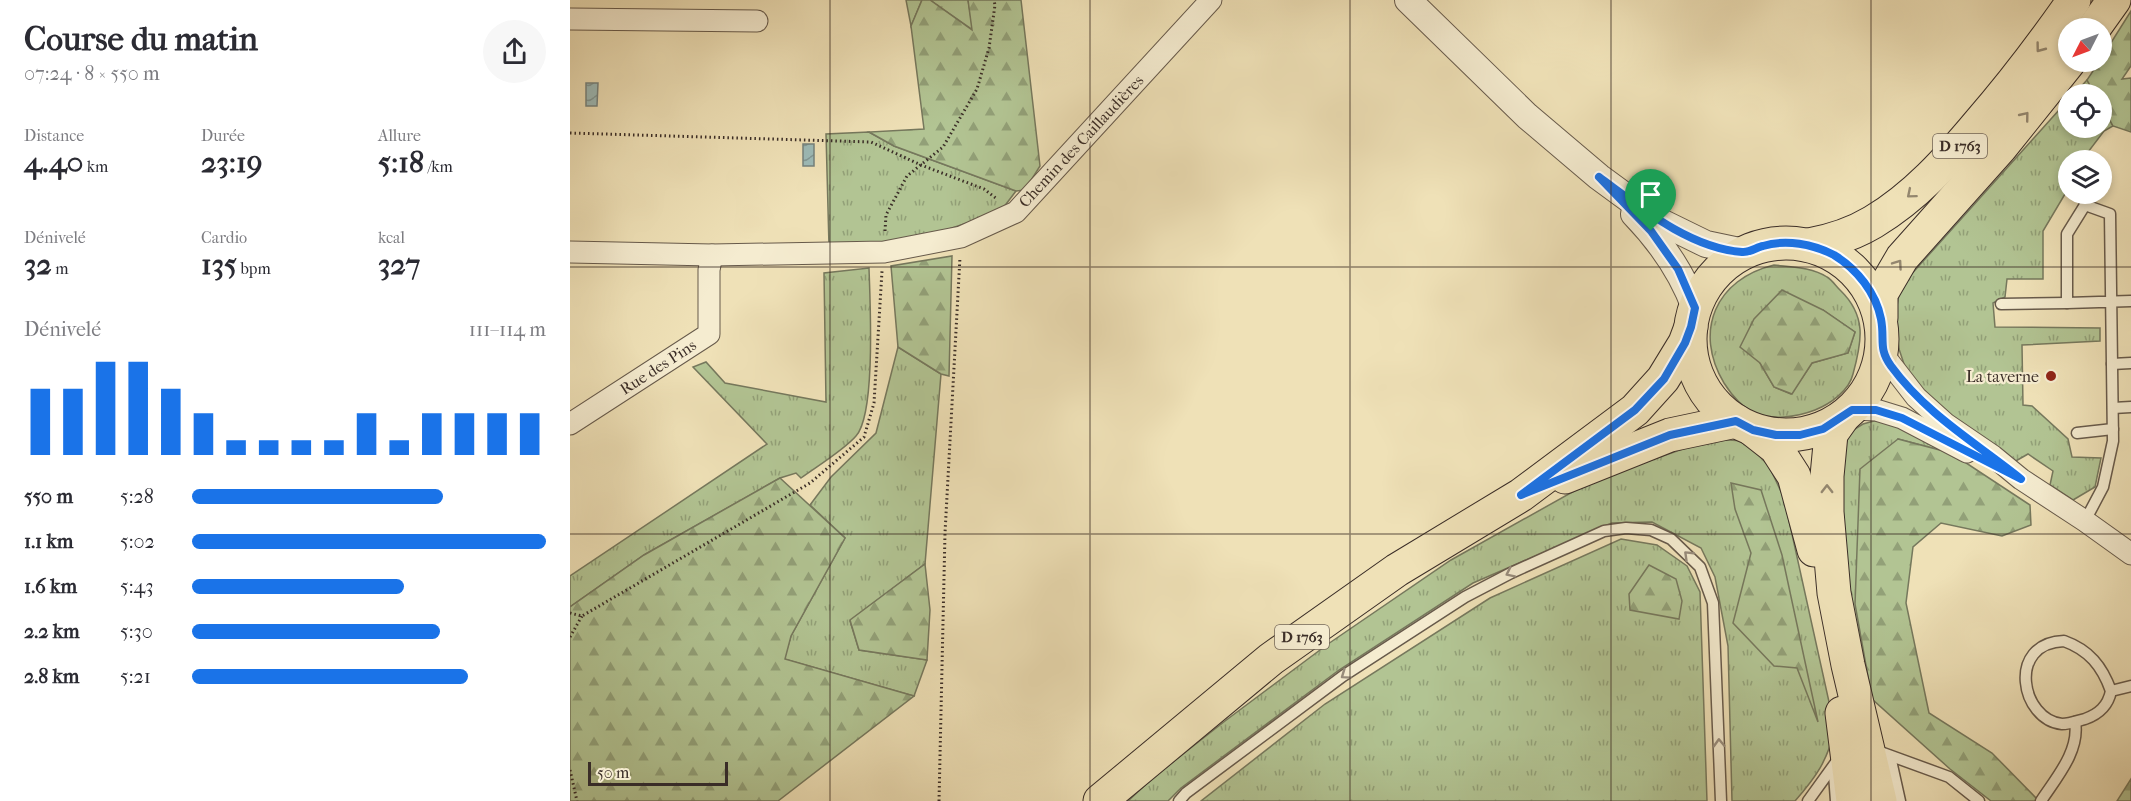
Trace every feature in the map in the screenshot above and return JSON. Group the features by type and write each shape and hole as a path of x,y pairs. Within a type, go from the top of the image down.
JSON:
{"main road":[{"name":"D 1763","path":"1809,245 1827,242 1872,223 1915,192 1944,164 1988,113 2023,70 2074,0"},
{"path":"2101,18 2114,0"},
{"name":"D 1763","path":"1881,318 1881,294 1902,258 2001,147 2061,72"},
{"path":"1853,801 1860,754 1848,665 1834,593 1827,512 1827,476 1831,434 1868,390 1878,368 1882,353 1881,318 1871,293 1855,271 1833,255 1809,245 1786,243 1765,245 1744,252 1723,266 1706,285 1693,318 1691,354 1700,381 1715,404 1776,448 1794,476 1812,541 1831,640 1860,754 1880,801"},
{"name":"D 1763","path":"1100,801 1271,659 1397,570 1521,495 1635,410 1664,379 1685,343 1693,318"},
{"path":"1745,425 1776,435 1800,435 1823,429 1848,413"},
{"name":"D 1763","path":"1521,495 1670,435 1745,425"}],"street":[{"name":"Chemin des Caillaudières","path":"570,252 712,255 884,252 961,237 1016,212 1211,0"},
{"path":"1408,0 1527,116 1599,177 1659,221 1706,244 1744,252"},
{"path":"570,19 629,10 757,21"},
{"path":"1599,177 1651,231 1678,269 1693,318"},
{"name":"Rue des Pins","path":"570,424 709,334 709,270 712,255"},
{"path":"1882,353 1916,397 1946,424 1993,456 2021,479 2131,554"},
{"path":"1848,413 1876,410 1902,418 2021,479"}],"lane":[{"path":"2067,303 2067,234 2085,205 2110,214 2113,408 2113,441 2103,487 2085,521"},
{"path":"2001,304 2131,301"},
{"path":"2112,364 2131,363"},
{"path":"2113,408 2131,407"},
{"path":"2077,433 2113,429"},
{"path":"1179,801 1186,793 1343,676 1465,597 1511,573 1604,531 1626,528 1651,530 1671,539 1700,567 1713,603 1721,801"},
{"path":"2064,641 2076,645 2098,662 2111,691 2105,706 2097,715 2060,724 2036,710 2031,701 2025,674 2029,660 2035,650 2054,642 2064,641"},
{"path":"2111,691 2131,686"},
{"path":"2041,801 2071,752 2076,732 2074,722"},
{"path":"1808,801 1860,754"},
{"path":"1836,801 1860,754"},
{"path":"1860,754 1900,801"},
{"path":"1860,754 1948,777 1979,801"}],"path":[{"path":"570,637 582,616 810,483 864,437 874,403 886,215 907,176 943,147 977,89 989,48 994,0"},
{"path":"570,133 871,142 921,165 984,189 1016,212"},
{"path":"939,801 945,533 961,237"},
{"path":"570,613 582,616"},
{"path":"570,770 577,801"}],"green space":[{"path":"906,0 922,0 911,26"},
{"path":"922,0 930,0 972,30 968,0 1021,0 1040,166 1025,190 1016,191 894,146 869,132 924,129 911,26"},
{"path":"930,0 968,0 973,30"},
{"path":"2131,11 2131,66 2122,79 2131,78 2131,132 2112,124 2112,84 2089,84 2087,80 2092,72 2112,72 2112,41"},
{"path":"2058,111 2058,138 2099,138 2090,150 2058,150 2059,204 2043,231 2043,279 2007,279 2005,297 1993,303 1995,327 2100,328 2100,341 2022,345 2023,405 2032,406 2068,439 2072,457 2101,458 2095,487 2073,500 2050,485 2053,471 2028,454 2014,462 1946,415 1908,376 1899,349 1895,318 1899,294 1908,278"},
{"path":"869,132 894,146 1016,191 1000,212 937,233 890,245 829,246 826,134"},
{"path":"952,256 949,376 941,374 898,347 891,266"},
{"path":"1774,265 1815,271 1831,280 1855,309 1860,340 1851,380 1833,400 1821,407 1792,416 1760,415 1740,403 1724,383 1715,364 1711,345 1711,327 1716,310 1725,295 1737,282 1754,272","holes":["1823,310 1855,332 1848,353 1812,363 1791,394 1774,387 1760,363"]},
{"path":"869,268 871,330 869,382 867,405 856,436 837,453 801,478 796,473 780,478 644,555 570,607 570,576 767,444 693,367 706,362 725,383 826,402 824,273"},
{"path":"1782,290 1823,310 1855,332 1848,353 1812,363 1792,394 1774,387 1760,363 1740,347 1754,319"},
{"path":"898,347 941,374 925,564 850,621 859,650 927,660 914,696 784,659 791,636 845,538 810,505 831,477 876,433"},
{"path":"1881,419 1951,453 1898,439 1872,699 1847,607 1840,461 1850,432 1863,424"},
{"path":"1711,439 1745,441 1769,466 1784,498 1835,729 1820,768 1795,801 1732,801 1728,646 1715,577 1701,548 1652,522 1612,523 1473,583 1339,670 1181,788 1168,801 1128,801 1155,776 1225,721 1328,644 1451,560 1592,481"},
{"path":"1898,439 1951,453 2030,505 2031,525 2002,536 1941,523 1913,547 1906,603 1929,713 1992,753 2039,801 1991,801 1950,769 1872,699 1855,604 1860,469"},
{"path":"780,478 845,538 791,636 785,659 914,696 778,801 570,801 570,607 644,555"},
{"path":"1731,483 1761,490 1782,555 1818,722 1797,668 1774,666 1733,623 1751,553 1735,509"},
{"path":"1621,539 1657,545 1687,566 1700,592 1707,801 1201,801 1325,704 1490,598"},
{"path":"925,564 930,610 927,660 859,650 850,620"},
{"path":"1649,565 1676,579 1682,601 1679,619 1630,610 1629,594"},
{"path":"2131,779 2131,801 2117,801"}],"water":[{"path":"586,83 598,83 597,106 586,106"},
{"path":"803,144 814,144 814,166 803,166"}],"place":[{"name":"La taverne","path":"2051,376"}],"route":[{"path":"1599,177 1659,221 1706,244 1744,252 1765,245 1786,243 1809,245 1833,255 1855,271 1871,293 1881,318 1882,353 1916,397 1946,424 1993,456 2021,479 1902,418 1876,410 1852,410 1823,429 1800,435 1776,435 1753,430 1736,421 1670,435 1521,495 1635,410 1664,379 1685,343 1695,308 1678,269 1651,231 1599,177"}]}
